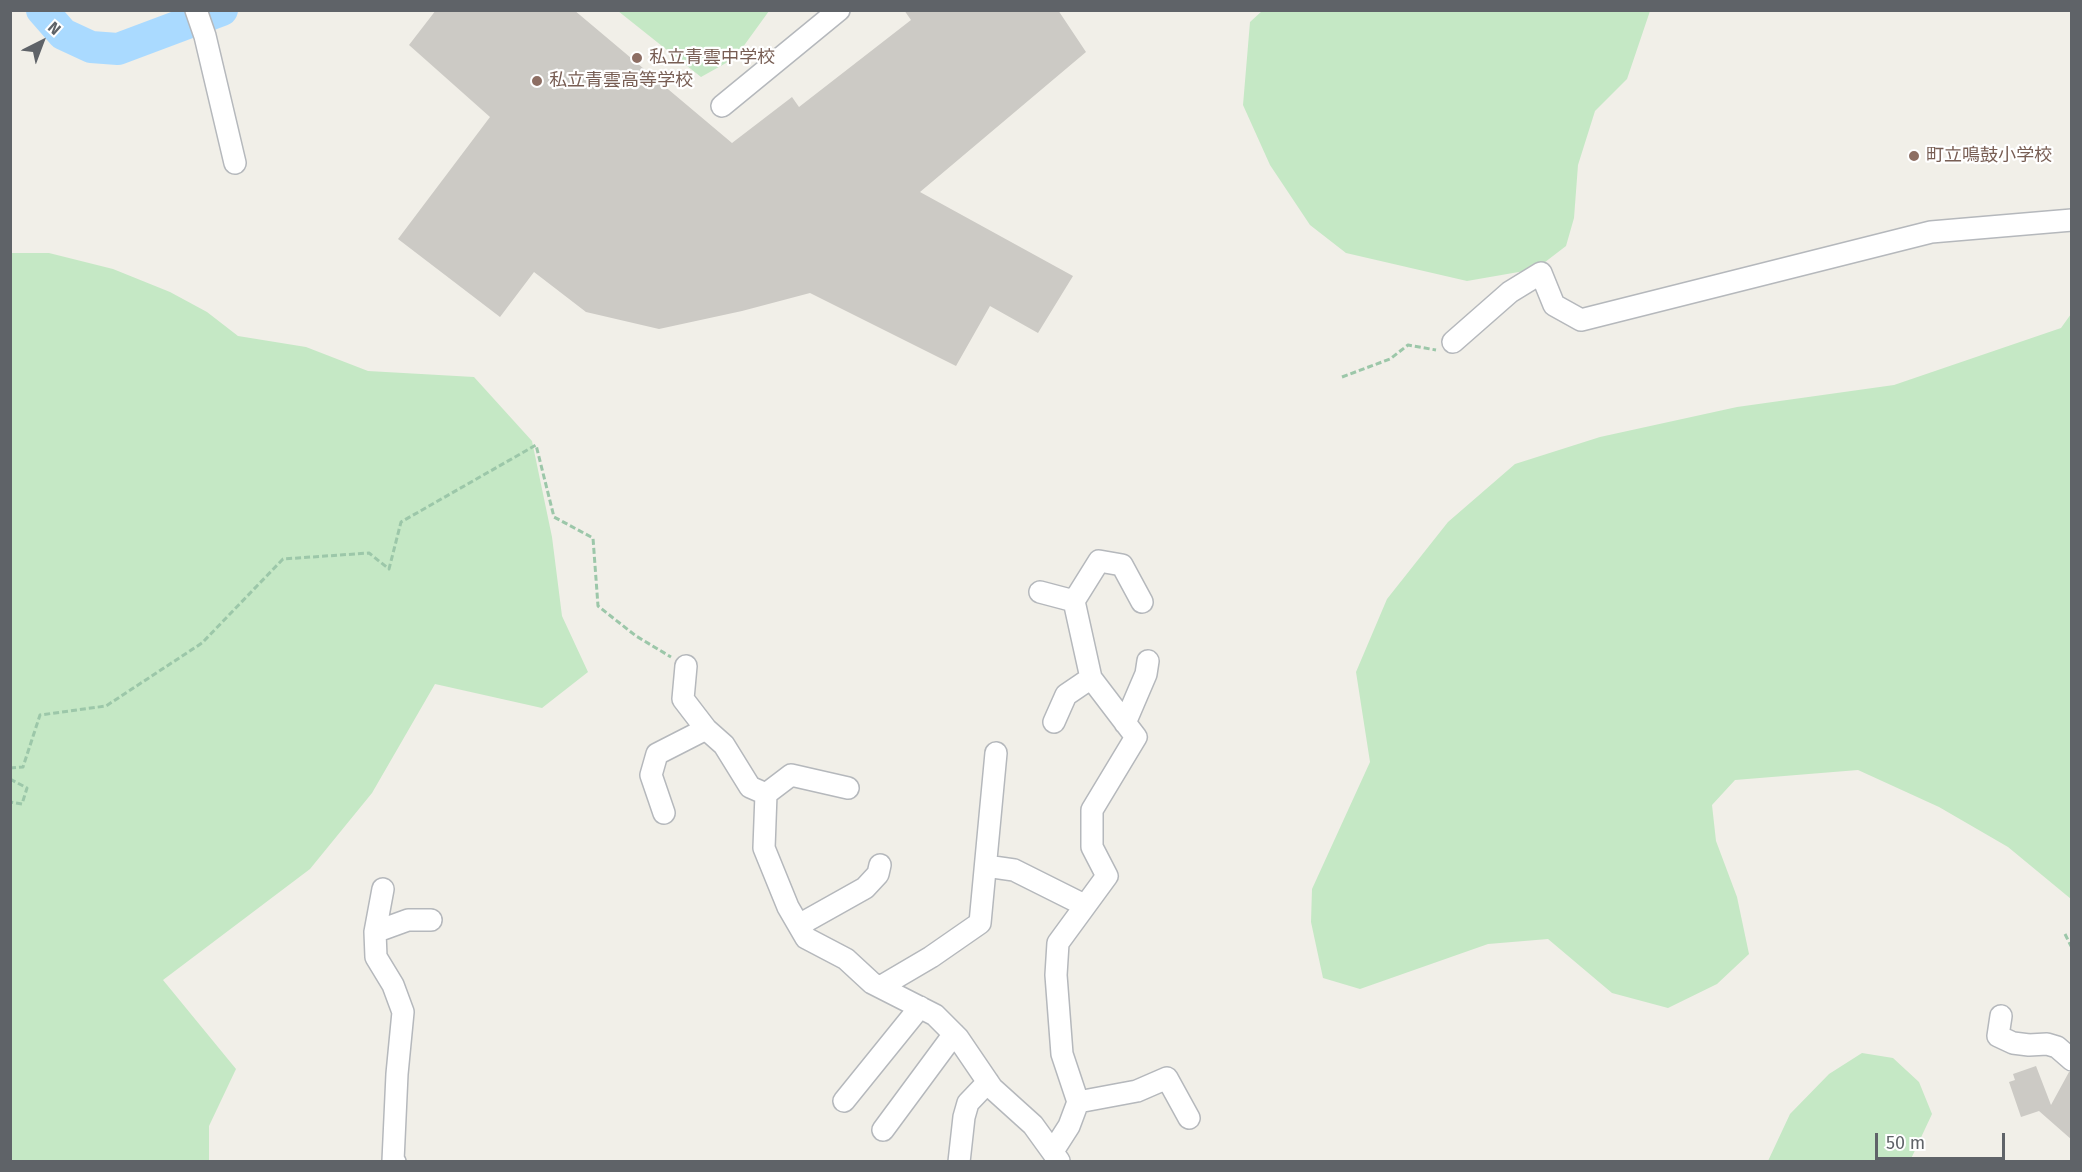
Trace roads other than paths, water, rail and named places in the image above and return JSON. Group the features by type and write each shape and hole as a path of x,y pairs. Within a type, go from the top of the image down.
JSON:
{"street":[{"path":"196,10 205,36 235,163"},
{"path":"722,106 839,10"},
{"path":"1453,342 1510,292 1541,273 1554,305 1581,320 1931,232 2072,220"},
{"path":"766,794 764,848 788,906 806,938 846,959 872,983 935,1015 954,1035 992,1088 1033,1125 1056,1156 1078,1102 1062,1054 1056,975 1058,943 1107,876 1092,847 1092,810 1136,737 1091,678 1074,601 1099,561 1122,565 1142,602"},
{"path":"1040,592 1074,601"},
{"path":"1125,723 1146,674 1148,661"},
{"path":"686,666 683,699 706,729 724,746 750,787 766,794"},
{"path":"1054,722 1066,695 1091,678"},
{"path":"664,813 651,775 657,754 706,729"},
{"path":"880,987 931,957 980,923 996,753"},
{"path":"766,794 791,776 848,788"},
{"path":"798,926 864,888 878,874 880,865"},
{"path":"986,867 1014,870 1084,905"},
{"path":"383,889 375,932 376,957 393,985 403,1012 397,1074 393,1161 395,1161"},
{"path":"375,932 408,920 431,920"},
{"path":"844,1101 920,1007"},
{"path":"2001,1016 1998,1036 2013,1043 2047,1044 2057,1047 2072,1060"},
{"path":"883,1130 954,1035"},
{"path":"1078,1102 1137,1091 1167,1078 1189,1118"},
{"path":"959,1161 964,1117 968,1103 988,1082"}],"waterway":[{"path":"42,10 63,34 91,47 118,49 222,10"}],"place":[{"name":"私立青雲中学校","path":"637,58"},
{"name":"私立青雲高等学校","path":"537,81"},
{"name":"町立鳴鼓小学校","path":"1914,156"}]}
